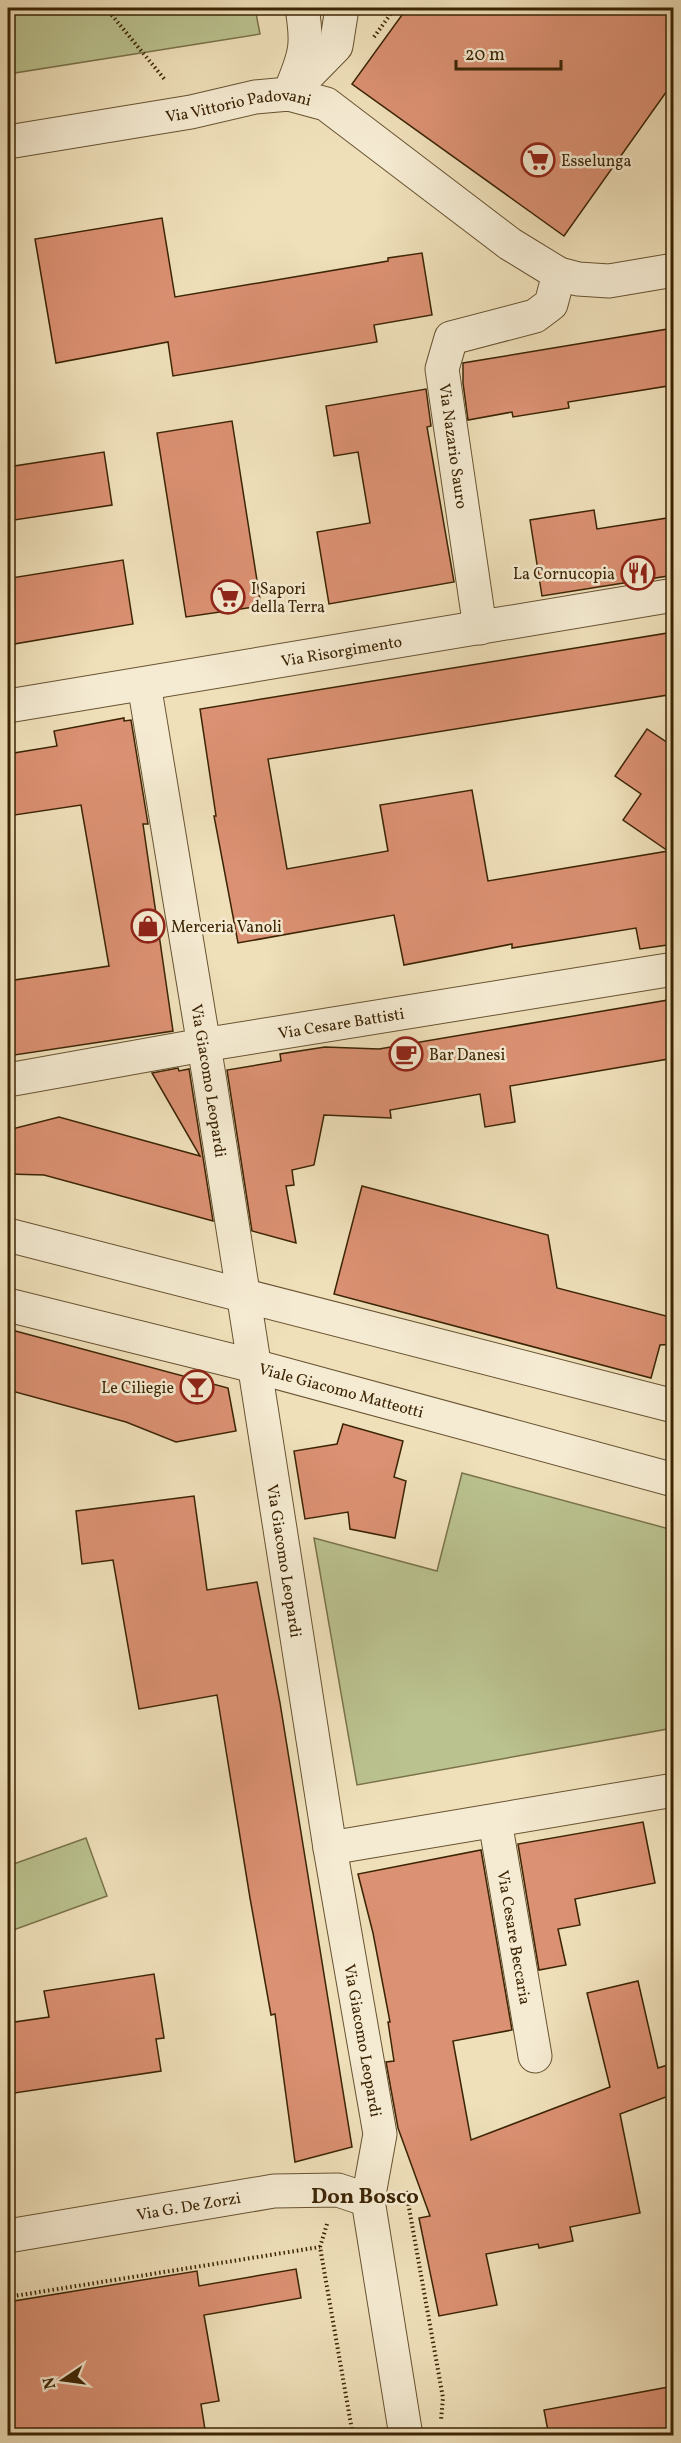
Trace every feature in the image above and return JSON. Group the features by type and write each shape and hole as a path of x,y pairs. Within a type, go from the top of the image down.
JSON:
{"street":[{"path":"290,94 304,56 306,33 302,8"},
{"path":"290,94 336,46 342,8"},
{"name":"Via Vittorio Padovani","path":"8,142 191,112 255,97 290,94 326,104 510,244 559,274"},
{"path":"559,274 578,279 609,281 674,270"},
{"name":"Via Nazario Sauro","path":"480,628 442,369 451,338 535,316 550,304 559,274"},
{"name":"Via Risorgimento","path":"8,706 674,595"},
{"name":"Via Giacomo Leopardi","path":"144,684 330,1848 380,2134 368,2200 406,2436"},
{"name":"Via Cesare Battisti","path":"8,1080 203,1045 674,969"},
{"path":"8,1235 674,1406"},
{"name":"Viale Giacomo Matteotti","path":"8,1305 254,1366 674,1480"},
{"path":"330,1848 674,1790"},
{"name":"Via Cesare Beccaria","path":"495,1821 535,2056"},
{"name":"Via G. De Zorzi","path":"8,2236 274,2191 338,2190 368,2200"}],"path":[{"path":"106,8 191,112"},
{"path":"8,2297 320,2247 353,2436"}],"green space":[{"path":"8,8 255,8 260,34 8,74"},
{"path":"462,1473 673,1530 673,1728 357,1785 314,1538 437,1571"},
{"path":"86,1838 107,1896 8,1932 8,1866"}],"building":[{"name":"Esselunga","path":"407,8 674,8 674,81 564,236 352,84"},
{"path":"162,218 175,297 388,261 388,258 422,253 432,315 374,325 377,342 173,376 168,342 56,363 35,239"},
{"path":"674,328 674,385 568,402 569,408 513,417 512,412 468,420 463,363"},
{"path":"426,389 431,426 427,427 454,582 329,604 317,532 370,523 358,452 334,456 326,406"},
{"path":"232,421 261,606 186,617 157,433"},
{"path":"104,452 112,505 8,521 8,467"},
{"path":"594,510 597,529 674,517 674,575 542,596 530,520"},
{"path":"123,560 133,624 8,645 8,592 13,591 11,578"},
{"path":"674,632 674,694 268,759 287,869 388,851 380,805 472,790 488,881 668,851 623,820 641,794 615,776 647,729 674,747 674,944 640,949 636,928 512,948 512,944 404,965 394,915 238,943 214,816 216,816 200,709"},
{"path":"124,718 124,721 131,720 148,824 143,824 173,1031 8,1056 8,981 109,966 81,805 8,816 8,754 57,746 54,731"},
{"path":"674,999 674,1058 510,1086 515,1122 485,1127 480,1094 390,1110 391,1118 324,1115 314,1165 292,1170 294,1185 286,1186 296,1243 252,1231 227,1070 281,1061 280,1054 325,1047 379,1049"},
{"path":"178,1068 179,1071 189,1069 213,1221 44,1175 8,1174 8,1130 59,1117 200,1156 152,1073"},
{"path":"362,1186 548,1235 557,1288 674,1318 674,1344 660,1345 651,1378 334,1294"},
{"path":"8,1329 228,1388 236,1431 176,1442 126,1422 8,1390"},
{"path":"343,1424 403,1441 394,1477 406,1481 395,1538 350,1529 348,1512 305,1519 294,1451 337,1444"},
{"path":"194,1496 207,1590 257,1582 280,1703 352,2147 295,2162 275,2014 271,2015 217,1695 139,1709 113,1560 82,1564 76,1511"},
{"path":"643,1822 655,1883 575,1899 580,1925 558,1929 566,1965 539,1970 518,1844"},
{"path":"481,1850 512,2030 453,2041 471,2140 610,2087 587,1993 638,1981 658,2068 674,2063 674,2094 620,2114 640,2213 570,2227 573,2241 539,2248 538,2244 486,2254 497,2305 439,2316 419,2218 430,2216 398,2128 386,2062 394,2061 388,2022 390,2022 373,1933 358,1874"},
{"path":"154,1974 164,2038 156,2039 161,2071 8,2094 8,2023 49,2017 44,1991"},
{"path":"296,2269 301,2298 204,2315 219,2401 201,2404 206,2436 8,2436 8,2302 197,2271 199,2286"},
{"path":"674,2386 674,2436 549,2436 544,2410"}],"place":[{"name":"Esselunga","path":"538,160"},
{"name":"La Cornucopia","path":"638,573"},
{"name":"I Sapori della Terra","path":"228,597"},
{"name":"Merceria Vanoli","path":"148,926"},
{"name":"Bar Danesi","path":"406,1054"},
{"name":"Le Ciliegie","path":"197,1387"}],"district":[{"name":"Don Bosco","path":"365,2195"}]}
